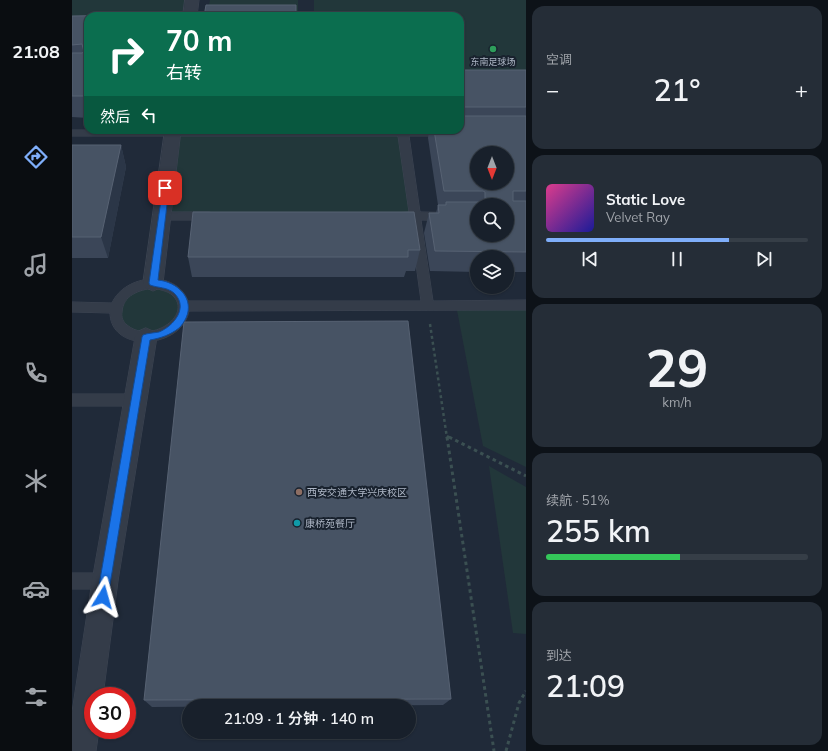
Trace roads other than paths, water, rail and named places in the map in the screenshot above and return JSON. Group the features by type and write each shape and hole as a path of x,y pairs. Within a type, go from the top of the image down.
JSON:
{"street":[{"path":"190,12 192,0"},
{"path":"153,283 172,134"},
{"path":"81,751 105,581 146,337"}],"lane":[{"path":"72,133 84,133"},
{"path":"403,134 428,305"},
{"path":"162,216 217,216"},
{"path":"383,216 470,217"},
{"path":"153,283 164,284 176,290 183,299 185,306 180,322 175,326 161,335 146,337 136,336 122,329 118,324 115,315 115,308 119,300 129,290 140,285 153,283"},
{"path":"185,306 526,306"},
{"path":"72,307 115,308"},
{"path":"72,400 135,400"},
{"path":"72,581 105,581"}],"place":[{"name":"东南足球场","path":"493,49"},
{"name":"西安交通大学兴庆校区","path":"299,492"},
{"name":"康桥苑餐厅","path":"297,523"}]}
